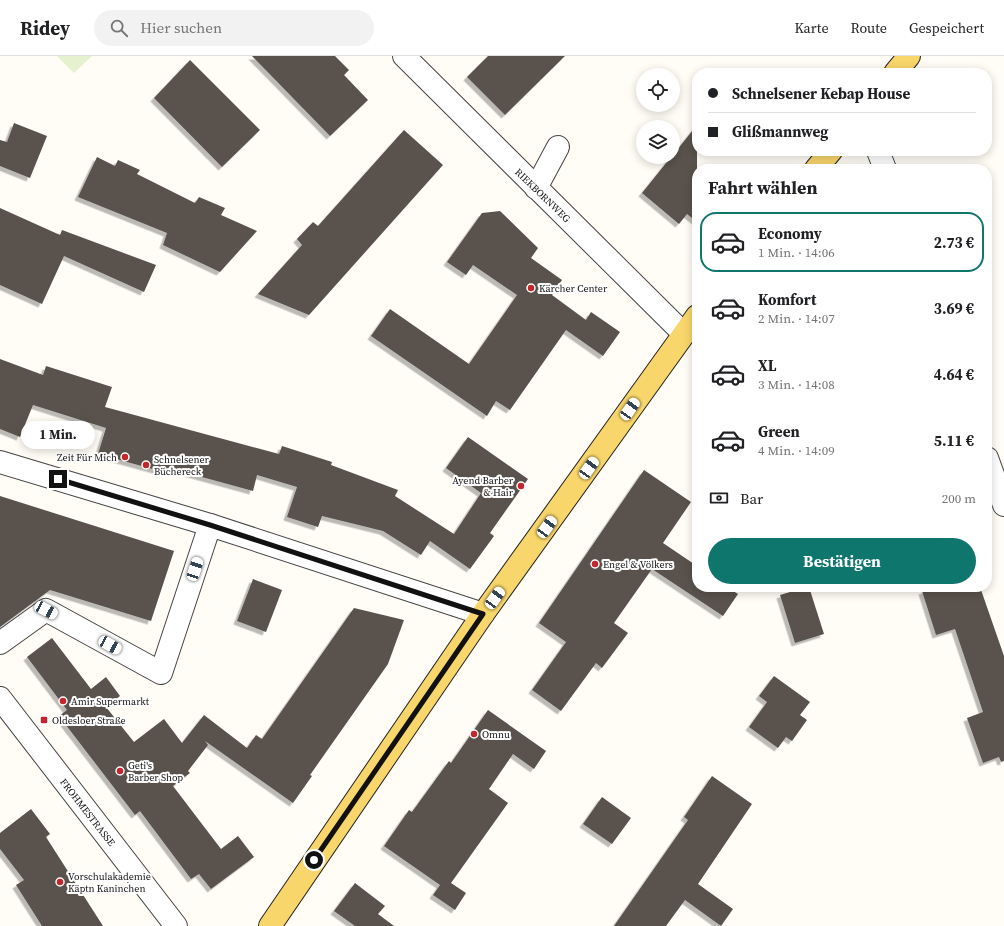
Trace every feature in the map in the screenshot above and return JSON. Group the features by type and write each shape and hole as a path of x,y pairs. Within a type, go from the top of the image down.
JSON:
{"main road":[{"path":"899,68 909,56"},
{"path":"820,164 827,156"},
{"path":"270,926 483,614 573,491 692,323"}],"street":[{"name":"RIEKBORNWEG","path":"404,56 684,333"},
{"path":"536,188 558,147"},
{"path":"0,462 210,525 483,614"},
{"path":"992,472 1004,506"},
{"path":"0,643 46,610 161,673 210,525"},
{"name":"FROHMESTRASSE","path":"0,698 176,926"}],"green space":[{"path":"57,56 92,56 74,73"}],"building":[{"path":"252,56 335,56 349,70 344,75 368,100 330,136"},
{"path":"488,56 565,56 505,115 467,77"},
{"path":"190,60 260,130 222,167 154,98"},
{"path":"14,123 47,136 30,178 0,166 0,140 7,142"},
{"path":"404,130 443,165 309,315 258,294 302,245 297,239 313,222 318,226"},
{"path":"692,131 692,156 697,156 697,164 692,164 692,218 687,214 679,224 642,193 665,164 680,164 680,146"},
{"path":"97,157 115,166 118,160 140,170 137,174 195,203 199,197 225,208 221,215 257,231 220,272 163,245 167,233 78,197"},
{"path":"0,208 60,235 62,230 156,265 144,292 64,256 42,304 0,285"},
{"path":"500,211 538,248 531,258 562,280 552,295 586,320 591,312 620,332 603,356 566,330 510,410 496,401 487,416 371,336 390,309 469,364 517,295 473,265 466,275 447,262 482,213"},
{"path":"0,359 43,375 46,366 112,387 105,407 279,454 282,446 332,462 331,465 398,490 395,496 454,534 481,493 446,468 468,437 528,479 490,533 494,536 470,569 430,541 421,555 383,531 322,516 318,527 287,517 297,487 257,475 253,491 169,468 167,473 98,454 106,428 33,405 20,437 0,429"},
{"path":"644,470 691,502 663,543 692,563 692,592 735,592 738,594 723,616 652,569 614,623 628,633 602,668 596,663 561,711 532,690 566,642 539,623"},
{"path":"0,496 174,551 151,621 50,590 0,627"},
{"path":"253,579 282,590 266,632 237,621"},
{"path":"790,592 811,592 824,634 795,643 780,595"},
{"path":"922,592 982,592 1004,656 1004,761 1001,762 999,757 983,763 967,718 983,712 955,629 936,635"},
{"path":"354,608 404,620 388,664 310,775 312,776 293,803 205,741 208,745 188,771 190,773 173,786 221,849 238,836 254,857 211,889 199,874 191,879 140,811 135,815 59,716 67,710 27,657 52,638 91,689 106,677 120,696 106,707 134,742 164,719 182,743 204,715 247,748 256,735 262,739"},
{"path":"774,676 810,702 800,715 807,720 792,741 786,737 778,748 749,727 767,702 759,696"},
{"path":"488,710 546,751 534,769 513,754 489,789 508,803 451,883 466,893 455,910 433,895 440,885 384,846 409,810 412,812 449,761 451,763"},
{"path":"712,776 752,804 698,884 733,909 721,926 685,900 666,926 614,926 688,820 684,817"},
{"path":"602,797 631,818 612,844 583,824"},
{"path":"31,809 50,834 46,837 103,926 42,926 16,885 24,880 0,849 0,833"},
{"path":"355,883 385,906 378,914 394,926 355,926 334,911"}],"place":[{"name":"Kärcher Center","path":"531,288"},
{"name":"Zeit Für Mich","path":"125,457"},
{"name":"Schnelsener Büchereck","path":"146,465"},
{"name":"Ayend Barber & Hair","path":"521,486"},
{"name":"Engel & Völkers","path":"595,564"},
{"name":"Amir Supermarkt","path":"63,701"},
{"name":"Oldesloer Straße","path":"44,720"},
{"name":"Omnu","path":"474,734"},
{"name":"Geti's Barber Shop","path":"120,771"},
{"name":"Vorschulakademie Käptn Kaninchen","path":"60,882"}],"route":[{"path":"58,479 210,525 483,614 314,860"}]}
